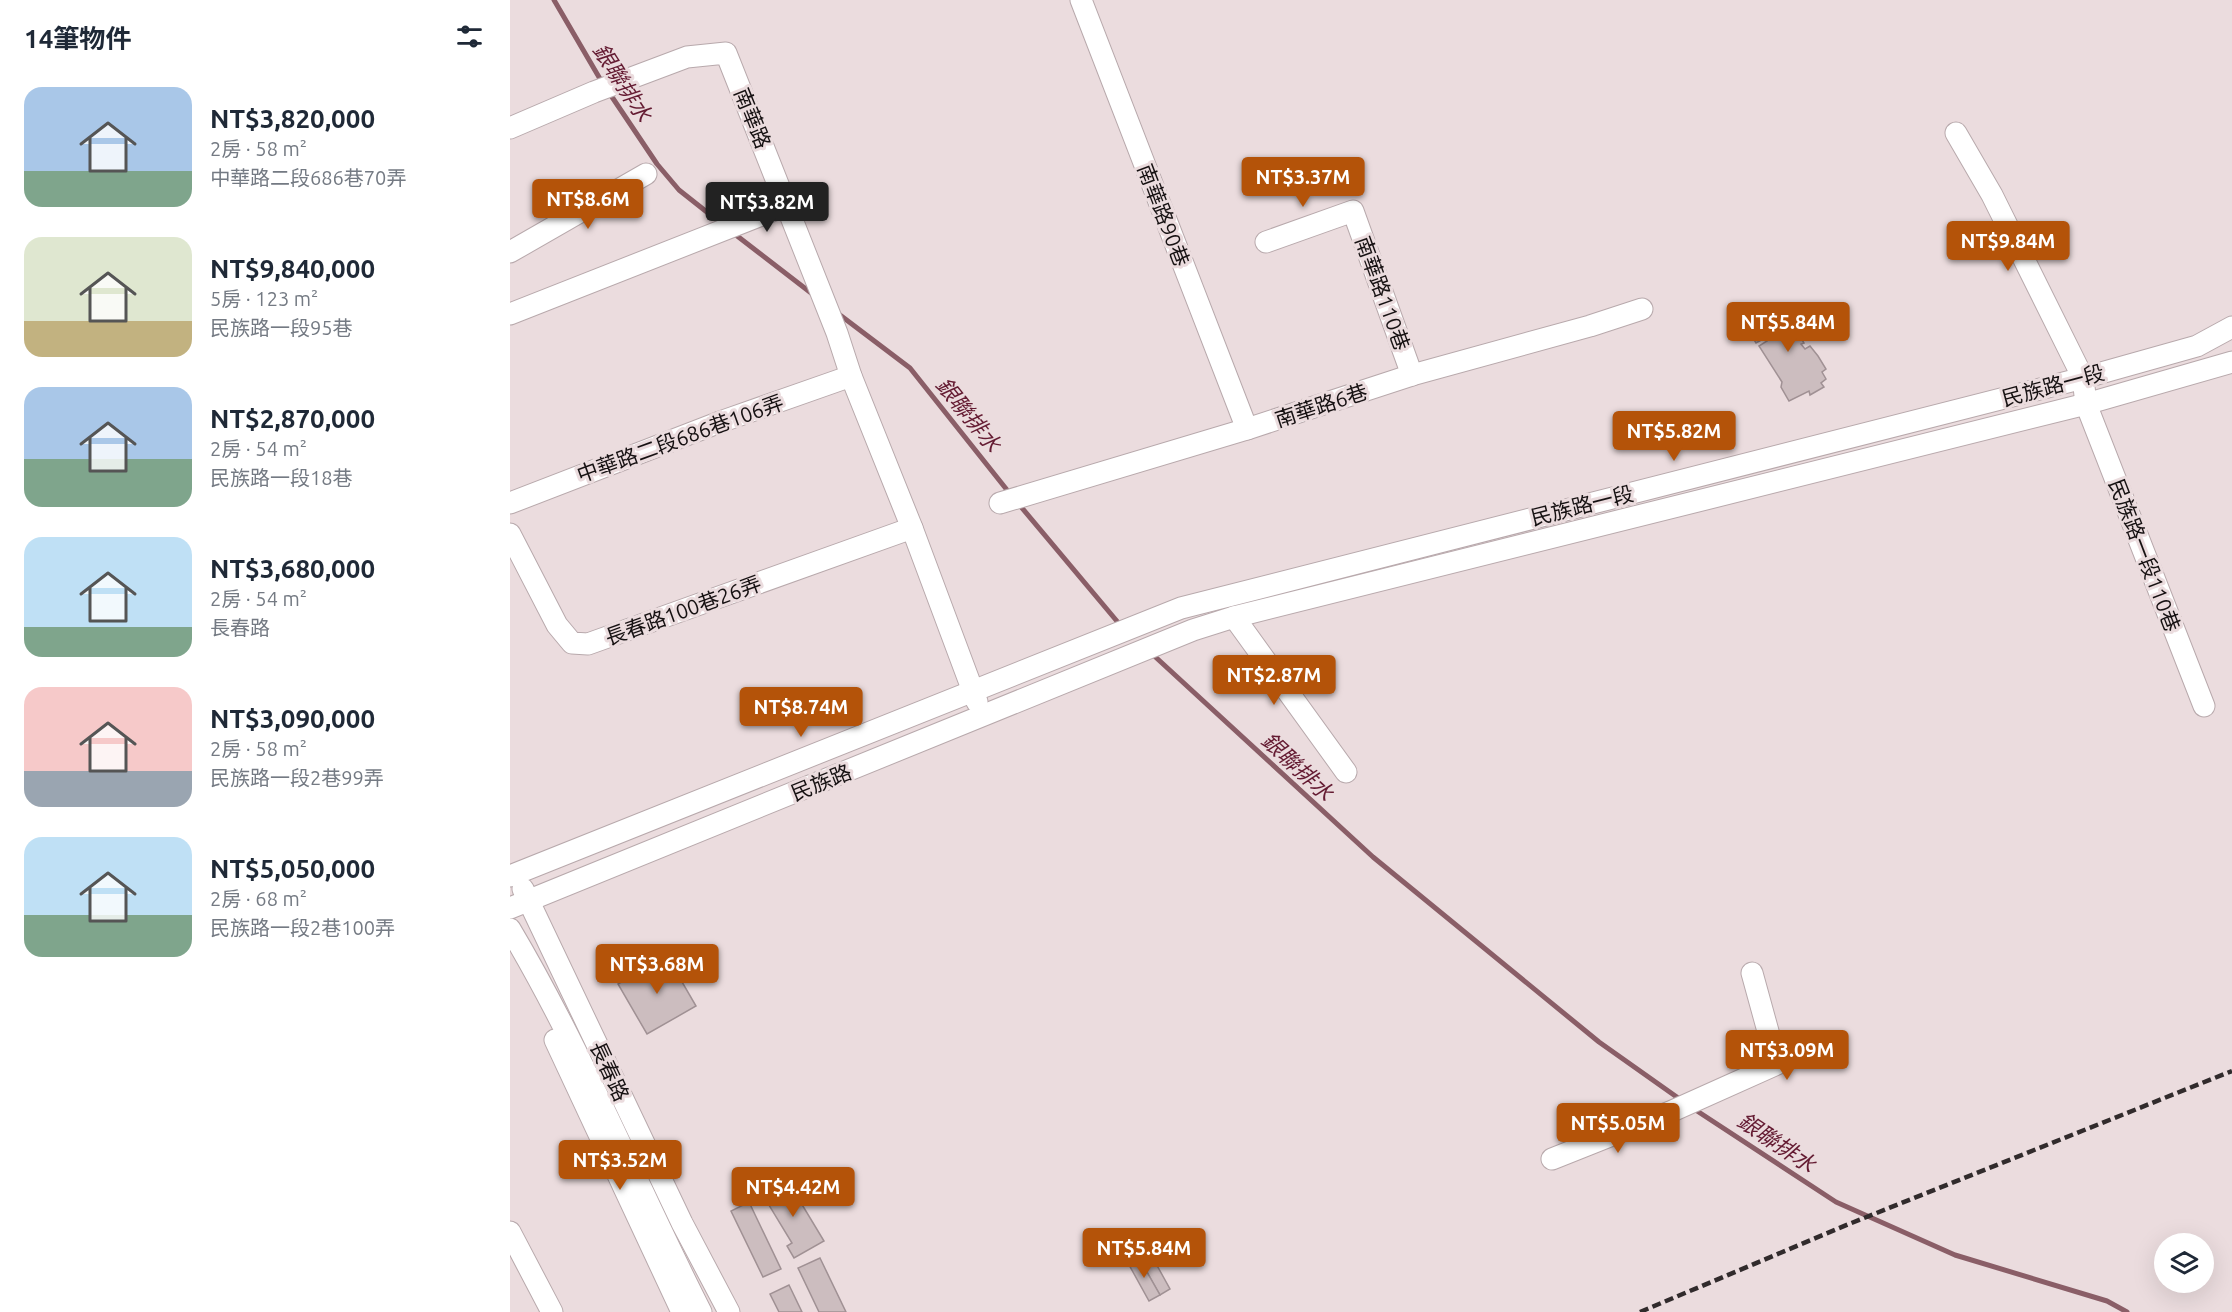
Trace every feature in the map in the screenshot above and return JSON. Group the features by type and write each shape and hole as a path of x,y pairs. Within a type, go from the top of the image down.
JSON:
{"street":[{"name":"南華路90巷","path":"1081,0 1247,429"},
{"name":"南華路","path":"510,128 602,89 687,57 726,52 912,528 983,717"},
{"name":"民族路一段110巷","path":"1956,133 1992,195 2083,378 2086,404 2204,706"},
{"path":"510,252 646,174"},
{"path":"510,314 787,205"},
{"name":"南華路110巷","path":"1266,242 1353,211 1412,375"},
{"name":"南華路6巷","path":"1009,501 1247,429 1412,375 1590,326 1642,309"},
{"name":"民族路一段","path":"1118,632 1181,608 2083,378 2196,346 2232,327"},
{"name":"民族路一段","path":"1141,651 1193,630 1234,617 2086,404 2232,362"},
{"name":"中華路二段686巷106弄","path":"510,503 720,422 851,376"},
{"name":"長春路100巷26弄","path":"510,534 557,625 572,643 588,644 912,528"},
{"path":"1384,555 1389,578"},
{"path":"1234,617 1346,772"},
{"name":"民族路","path":"512,870 1118,632"},
{"name":"民族路","path":"519,904 1141,651"},
{"name":"長春路","path":"512,870 519,904 568,982 682,1223 729,1312"},
{"name":"長春路","path":"510,928 530,962 701,1312"},
{"path":"530,962 558,1051 682,1312"},
{"path":"1552,1159 1670,1112 1777,1064 1752,973"},
{"path":"568,982 600,1032 740,1312"},
{"path":"510,1232 552,1312"}],"building":[{"path":"1784,304 1793,317 1784,322 1789,329 1798,323 1804,336 1801,338 1804,343 1801,344 1805,349 1810,346 1826,369 1822,372 1826,379 1821,383 1824,387 1810,395 1809,391 1789,401 1781,387 1782,382 1759,346 1767,341 1765,338 1756,343 1746,326 1752,323 1751,321"},
{"path":"667,956 696,1006 647,1034 618,984"},
{"path":"786,1178 824,1241 794,1258 787,1246 792,1243 761,1192"},
{"path":"749,1202 781,1269 763,1277 731,1211"},
{"path":"1149,1251 1170,1289 1160,1295 1139,1258"},
{"path":"820,1258 846,1312 819,1312 798,1268"},
{"path":"1139,1258 1160,1295 1149,1301 1128,1263"},
{"path":"789,1285 802,1312 779,1312 770,1294"}],"waterway":[{"name":"銀聯排水","path":"554,0 603,84"},
{"name":"銀聯排水","path":"608,91 657,164 679,190 722,224"},
{"name":"銀聯排水","path":"732,232 815,296"},
{"name":"銀聯排水","path":"836,312 910,368 1011,495"},
{"name":"銀聯排水","path":"1017,502 1121,626"},
{"name":"銀聯排水","path":"1150,652 1373,857 1599,1042 1681,1100"},
{"name":"銀聯排水","path":"1691,1107 1836,1202 1955,1255 2107,1301 2127,1312"}],"railway":[{"path":"1640,1312 1849,1224 2232,1071"}]}
